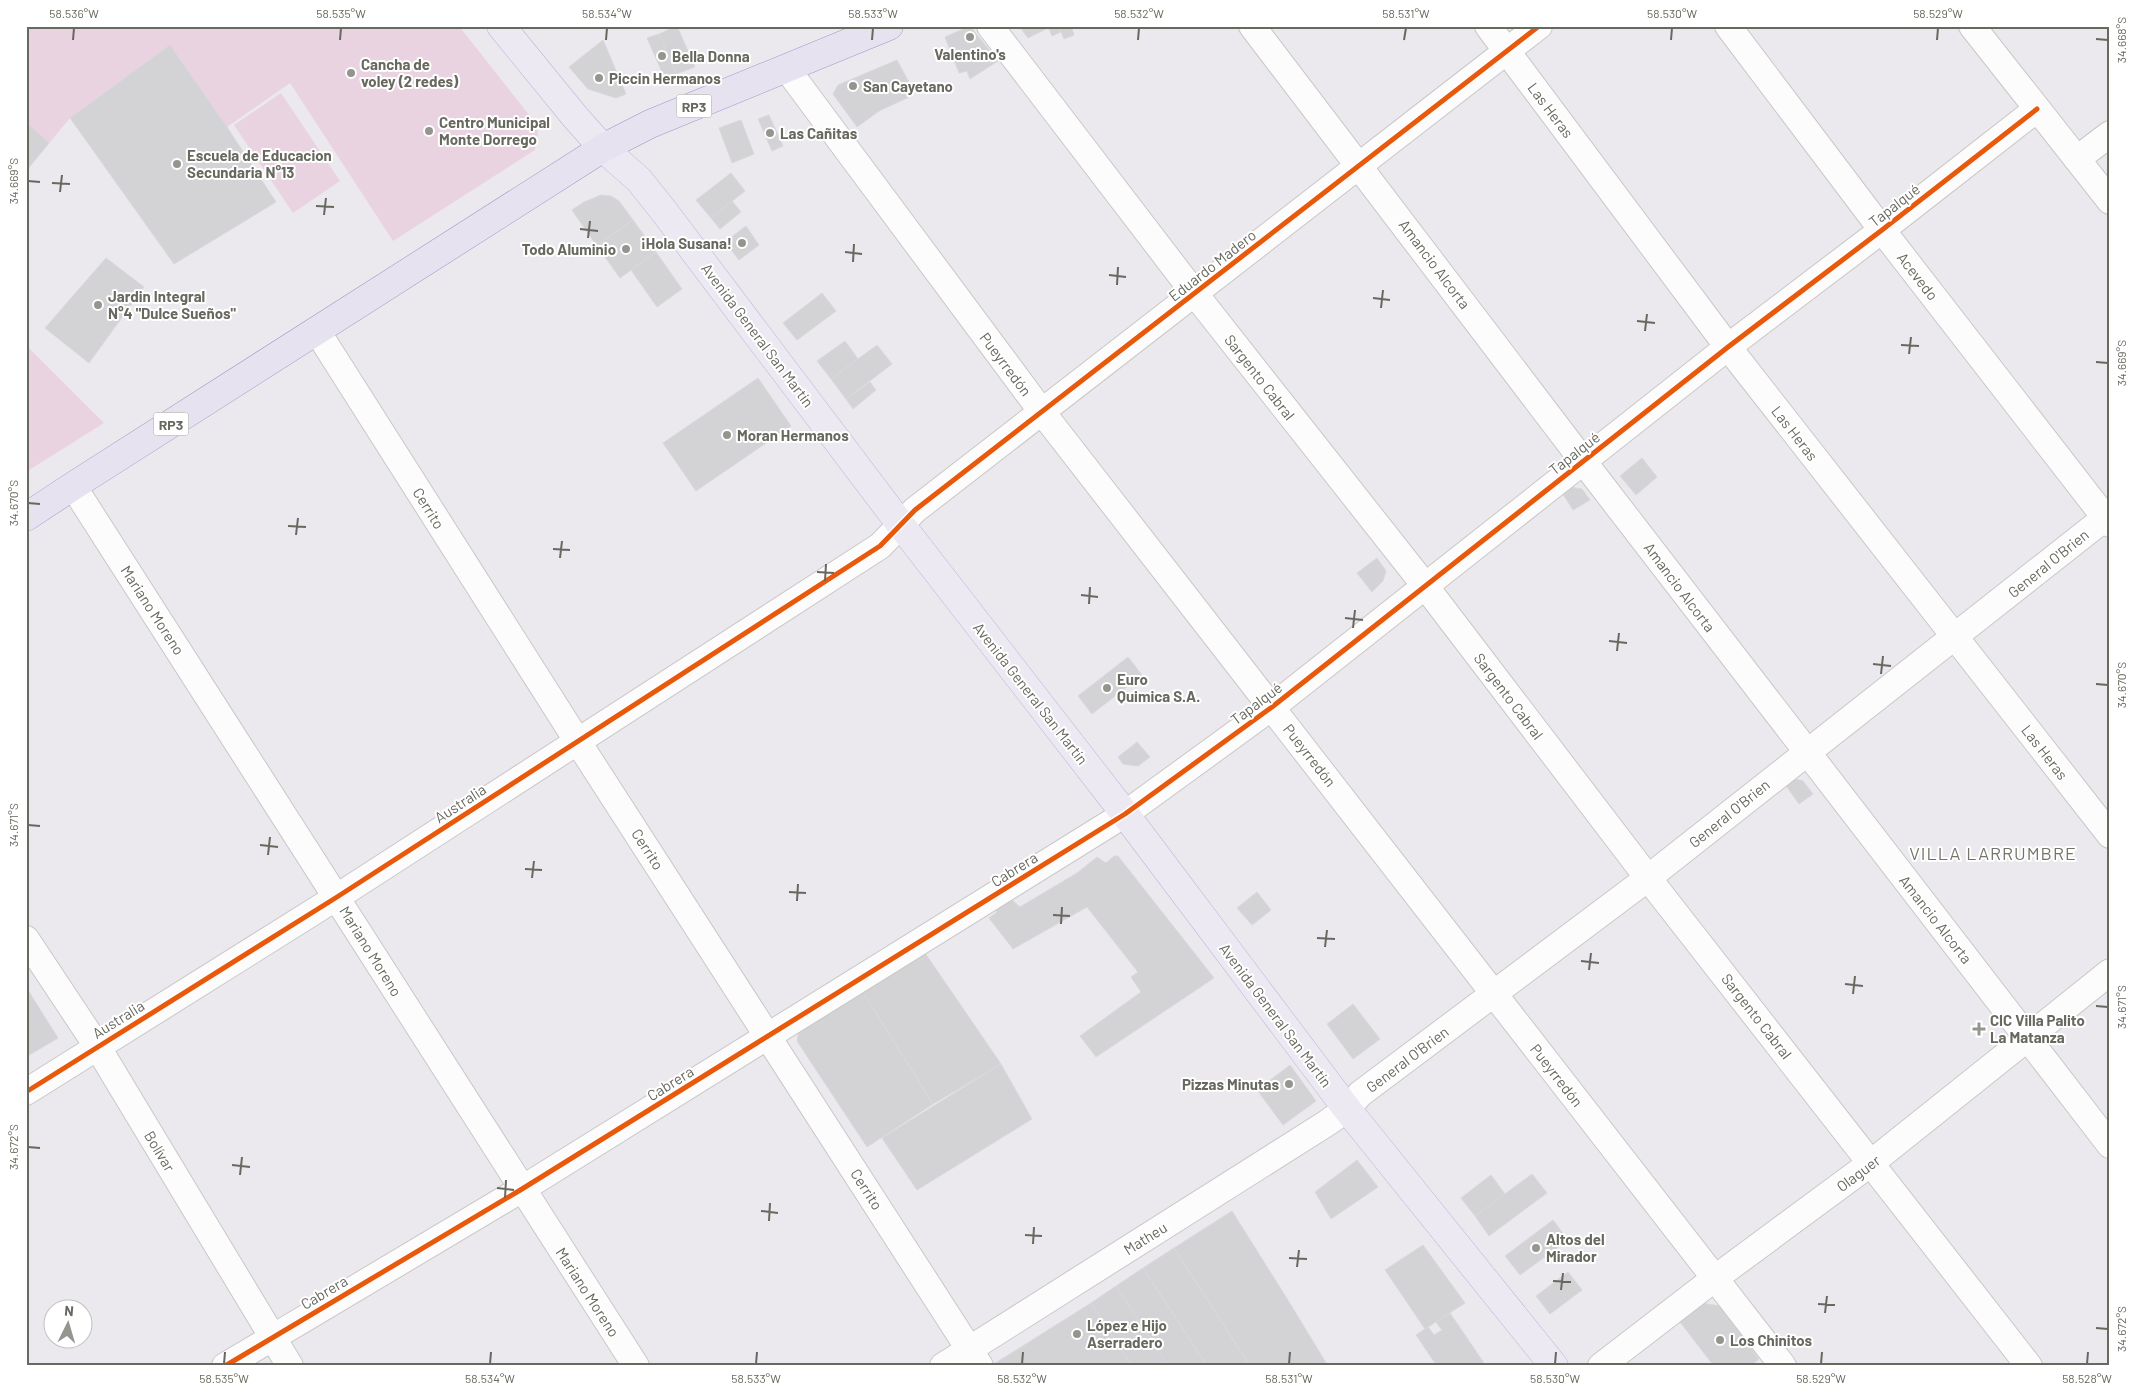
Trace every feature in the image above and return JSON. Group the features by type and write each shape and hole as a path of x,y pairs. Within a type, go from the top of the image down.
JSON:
{"highway":[{"name":"RP3","path":"26,517 603,148 650,124 889,26"}],"main road":[{"name":"Avenida General San Martín","path":"501,26 555,95 603,148 638,180 663,210 901,526 1125,814 1347,1109 1554,1366"}],"street":[{"name":"Sargento Cabral","path":"990,26 1195,294 1426,587 1648,878 2029,1366"},
{"name":"Amancio Alcorta","path":"1252,26 1361,166 1806,752 2110,1145"},
{"name":"Las Heras","path":"1488,26 1728,347 2110,835"},
{"name":"Eduardo Madero","path":"901,526 915,510 1361,166 1539,26"},
{"name":"Acevedo","path":"1728,26 1882,230 2108,519"},
{"path":"1972,26 2110,201"},
{"name":"Pueyrredón","path":"787,68 1042,412 1783,1366"},
{"name":"Tapalqué","path":"1125,814 1272,707 1728,347 1882,230 2036,109"},
{"path":"2077,159 2110,134"},
{"name":"Cerrito","path":"317,331 578,742 975,1357"},
{"name":"Mariano Moreno","path":"73,486 636,1366"},
{"name":"General O'Brien","path":"1347,1109 1360,1094 1648,878 1806,752 2108,519"},
{"name":"Australia","path":"26,1092 337,897 578,742 880,546 901,526"},
{"name":"Cabrera","path":"225,1366 522,1189 1125,814"},
{"name":"Bolívar","path":"26,939 97,1046 271,1338 290,1366"},
{"name":"Olaguer","path":"1601,1366 1714,1279 1871,1163 2110,972"},
{"name":"Matheu","path":"943,1366 975,1357 1347,1109"}],"shaded area":[{"name":"Centro Municipal Monte Dorrego","path":"26,26 459,26 537,125 538,135 535,150 393,241 290,83 227,127 169,46 70,118 26,171"},
{"path":"281,93 340,181 293,213 234,125"},
{"path":"26,345 104,423 26,472"}],"building":[{"path":"677,26 695,67 676,74 659,34"},
{"path":"970,26 998,61 970,79 967,71 959,73 945,37"},
{"path":"1019,26 1048,26 1048,28 1028,38"},
{"path":"1048,26 1059,26 1061,32 1052,36"},
{"path":"1059,26 1071,26 1074,35 1064,39"},
{"name":"Bella Donna","path":"659,34 676,74 665,79 647,38"},
{"name":"Piccin Hermanos","path":"603,40 626,94 616,98 588,89 569,67"},
{"name":"Escuela de Educacion Secundaria N°13","path":"170,45 276,202 174,264 70,118"},
{"path":"897,60 912,88 906,91 909,97 879,111 857,127 833,94 838,85"},
{"name":"Las Cañitas","path":"769,115 783,146 772,151 758,119"},
{"path":"741,120 754,154 732,163 719,128"},
{"path":"26,122 49,143 26,171"},
{"path":"731,173 745,191 711,218 696,200"},
{"path":"601,195 611,196 619,201 633,220 597,246 572,210 584,202"},
{"path":"732,201 741,212 720,229 711,218"},
{"name":"Todo Aluminio","path":"633,220 656,252 620,278 597,246"},
{"name":"¡Hola Susana!","path":"746,226 759,245 739,260 725,242"},
{"path":"656,252 682,289 657,307 631,270"},
{"name":"Jardin Integral N°4 \"Dulce Sueños\"","path":"106,258 144,287 89,363 45,328"},
{"path":"822,293 836,311 797,340 783,323"},
{"path":"845,341 858,359 831,379 817,361"},
{"path":"877,345 892,364 846,399 831,379"},
{"name":"Moran Hermanos","path":"758,378 791,426 696,491 663,443"},
{"path":"870,382 876,390 853,409 846,399"},
{"path":"1642,458 1657,477 1636,495 1620,476"},
{"path":"1569,487 1582,489 1590,500 1573,510 1561,491"},
{"path":"1377,558 1386,571 1383,581 1372,592 1357,573"},
{"name":"Euro Quimica S.A.","path":"1128,657 1142,675 1092,714 1078,696"},
{"path":"1137,742 1150,757 1138,766 1123,764 1118,757"},
{"path":"1792,778 1803,781 1813,794 1799,804 1784,783"},
{"path":"1114,856 1118,856 1214,978 1096,1057 1080,1036 1141,992 1131,977 1138,972 1087,907 1013,949 989,918 997,912 994,909 1011,899 1020,907 1077,873 1097,857 1106,863"},
{"path":"1257,892 1271,910 1252,925 1237,908"},
{"path":"923,950 1001,1064 933,1104 861,989"},
{"path":"26,987 58,1038 26,1057"},
{"path":"861,989 933,1104 867,1147 797,1041 800,1026"},
{"path":"1353,1004 1380,1039 1353,1059 1327,1024"},
{"path":"1001,1064 1032,1119 917,1190 882,1138"},
{"path":"1290,1065 1316,1101 1283,1125 1257,1090"},
{"path":"1357,1160 1378,1187 1331,1219 1315,1192"},
{"path":"1532,1174 1547,1193 1489,1236 1475,1216"},
{"path":"1491,1175 1505,1194 1475,1216 1461,1198"},
{"path":"1232,1211 1328,1366 1250,1366 1174,1248"},
{"name":"Altos del Mirador","path":"1553,1220 1568,1240 1520,1275 1505,1256"},
{"path":"1423,1245 1465,1303 1425,1329 1385,1270"},
{"path":"1174,1248 1250,1366 1207,1366 1143,1268"},
{"path":"1143,1268 1207,1366 1168,1366 1116,1286"},
{"path":"1568,1272 1582,1290 1550,1314 1536,1296"},
{"path":"1116,1286 1168,1366 1132,1366 1091,1303"},
{"name":"López e Hijo Aserradero","path":"1091,1303 1132,1366 994,1364"},
{"name":"Los Chinitos","path":"1702,1303 1720,1306 1759,1359 1750,1366 1714,1366 1680,1322"},
{"path":"1450,1313 1486,1366 1437,1366 1416,1335 1428,1327 1434,1335 1442,1330 1436,1322"}],"cycle path":[{"path":"26,1092 337,897 880,546 915,510 1539,26"},
{"path":"225,1366 522,1189 1125,814 1272,707 1728,347 2037,109"}],"place":[{"name":"Valentino's","path":"970,37"},
{"name":"Bella Donna","path":"662,56"},
{"name":"Cancha de voley (2 redes)","path":"351,73"},
{"name":"Piccin Hermanos","path":"599,78"},
{"name":"San Cayetano","path":"853,86"},
{"name":"Centro Municipal Monte Dorrego","path":"429,131"},
{"name":"Las Cañitas","path":"770,133"},
{"name":"Escuela de Educacion Secundaria N°13","path":"177,164"},
{"name":"¡Hola Susana!","path":"742,243"},
{"name":"Todo Aluminio","path":"626,249"},
{"name":"Jardin Integral N°4 \"Dulce Sueños\"","path":"98,305"},
{"name":"Moran Hermanos","path":"727,435"},
{"name":"Euro Quimica S.A.","path":"1107,688"},
{"name":"CIC Villa Palito La Matanza","path":"1979,1029"},
{"name":"Pizzas Minutas","path":"1289,1084"},
{"name":"Altos del Mirador","path":"1536,1248"},
{"name":"López e Hijo Aserradero","path":"1077,1334"},
{"name":"Los Chinitos","path":"1720,1340"}],"district":[{"name":"VILLA LARRUMBRE","path":"1993,853"}]}
